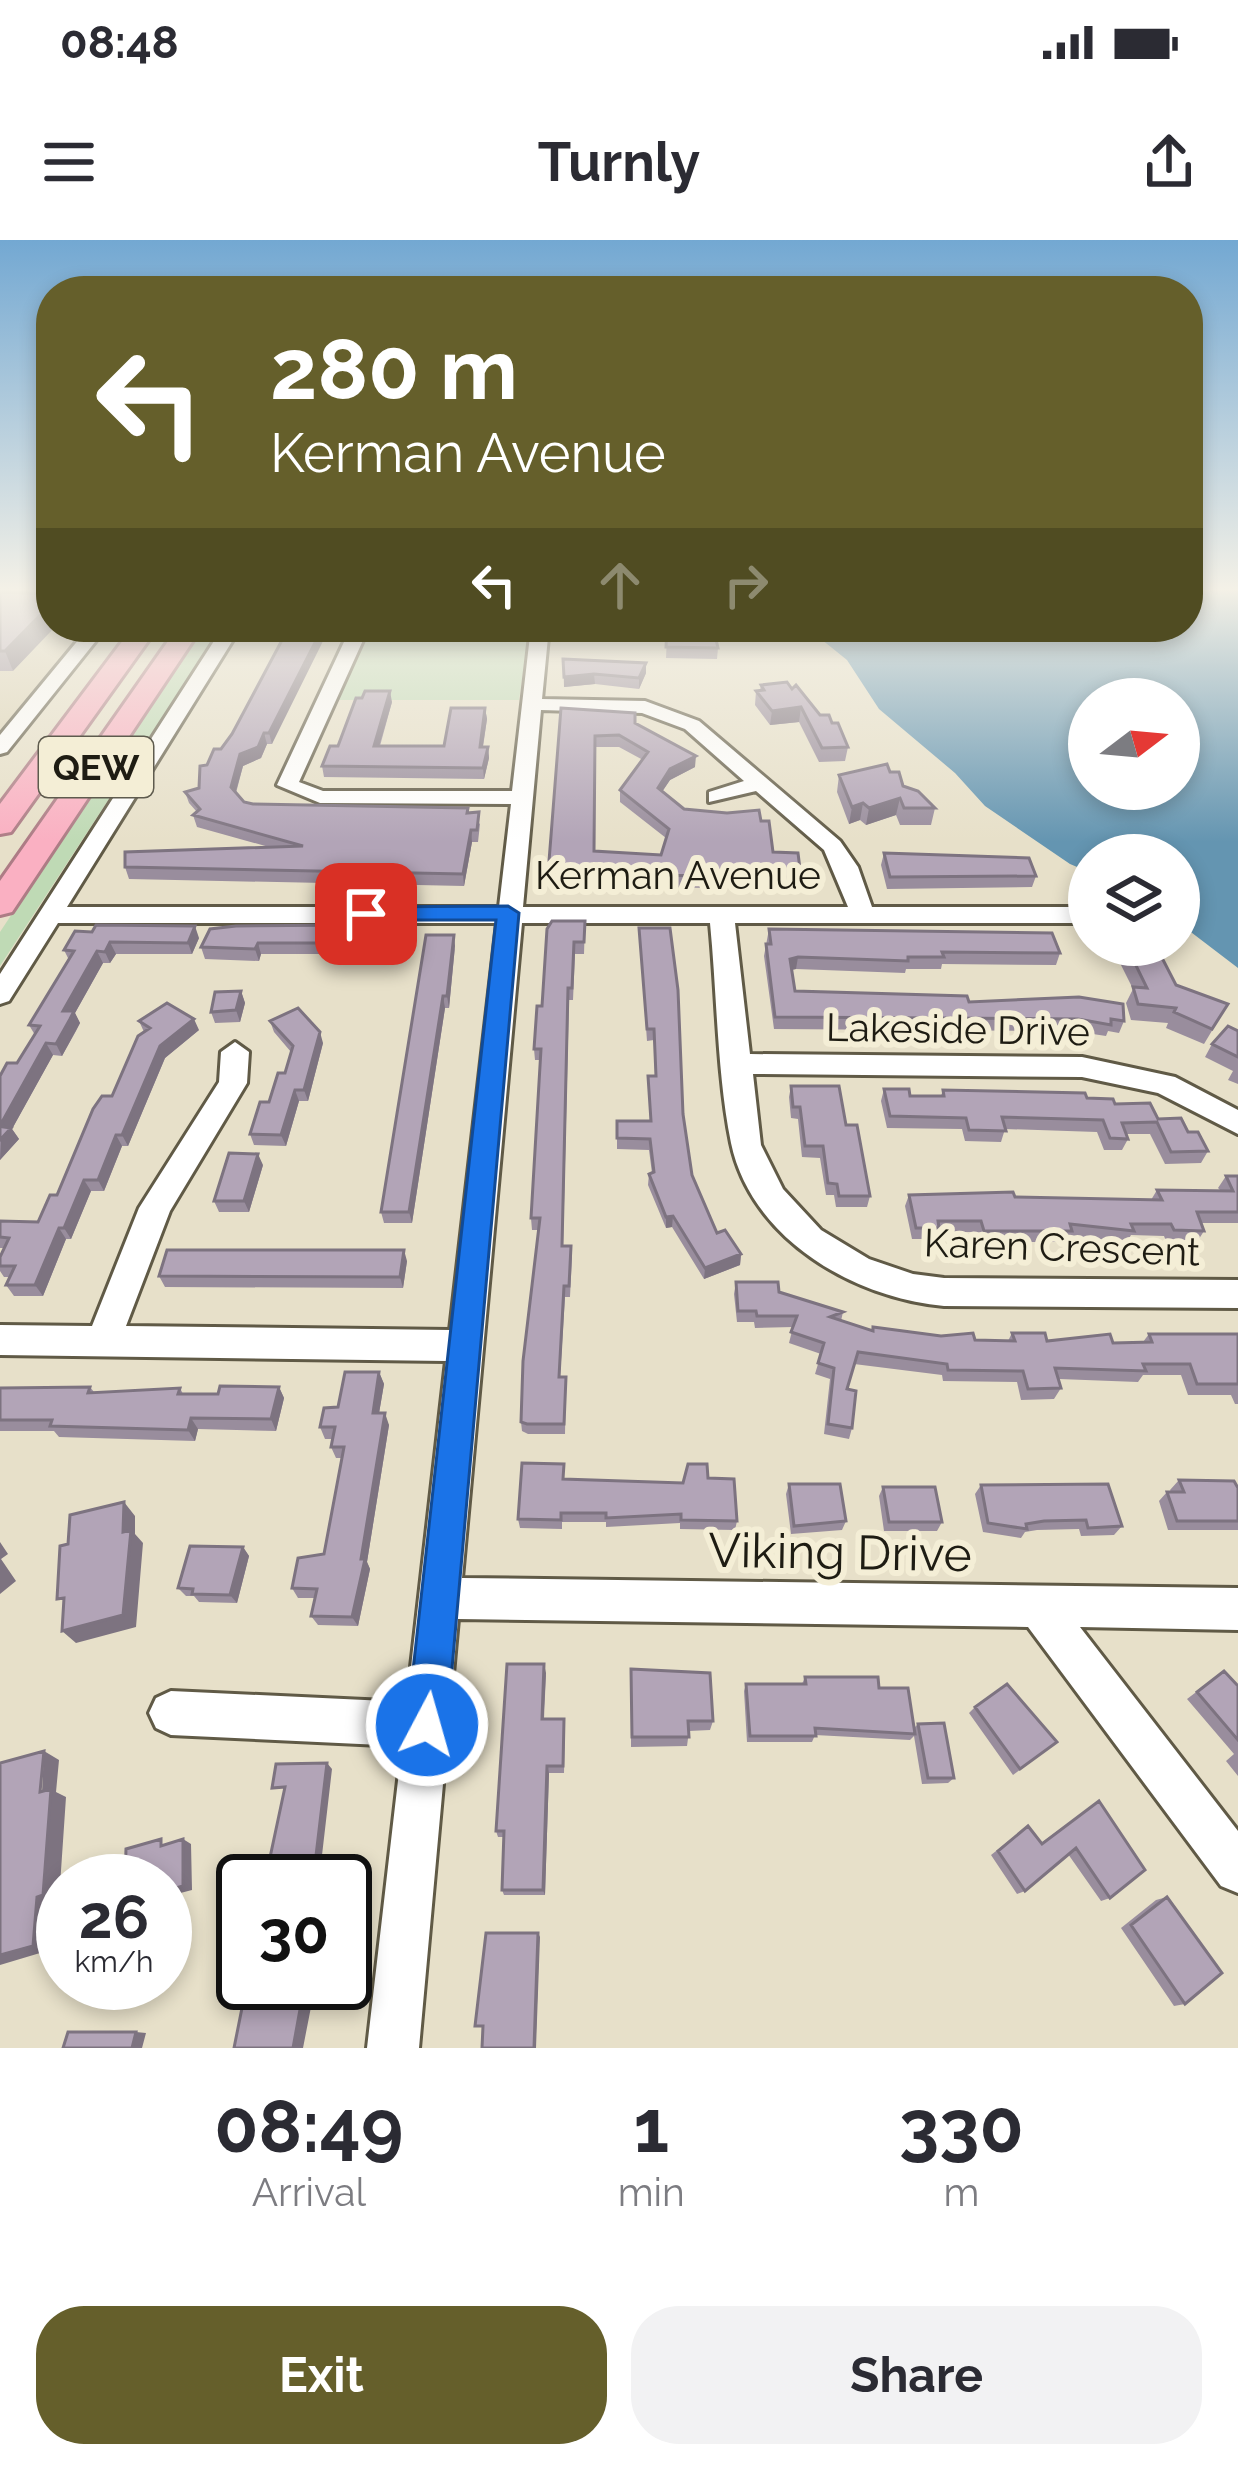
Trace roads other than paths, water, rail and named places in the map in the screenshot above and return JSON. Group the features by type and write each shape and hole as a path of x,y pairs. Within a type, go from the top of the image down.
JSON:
{"highway":[{"name":"QEW","path":"0,825 112,673"},
{"name":"QEW","path":"0,905 158,673"}],"street":[{"path":"0,748 60,673"},
{"path":"0,995 203,673"},
{"path":"338,673 288,785 320,797 520,798"},
{"path":"393,2048 534,673"},
{"path":"530,704 621,705 670,715 692,725 832,846 846,867 863,915"},
{"path":"717,797 755,784"},
{"name":"Kerman Avenue","path":"50,915 1068,915"},
{"name":"Karen Crescent","path":"722,916 746,1145 780,1213 811,1242 846,1265 916,1288 1238,1294"},
{"path":"104,1339 155,1208 233,1083 235,1052"},
{"name":"Lakeside Drive","path":"737,1064 1082,1067 1165,1084 1238,1123"},
{"path":"0,1340 468,1346"},
{"name":"Viking Drive","path":"440,1598 1238,1609"},
{"path":"1036,1605 1238,1870"},
{"path":"171,1713 427,1725"}],"water":[{"path":"856,673 1238,673 1238,968 1200,939 1200,834 1068,834 1068,863 985,806 955,773 879,709"}]}
